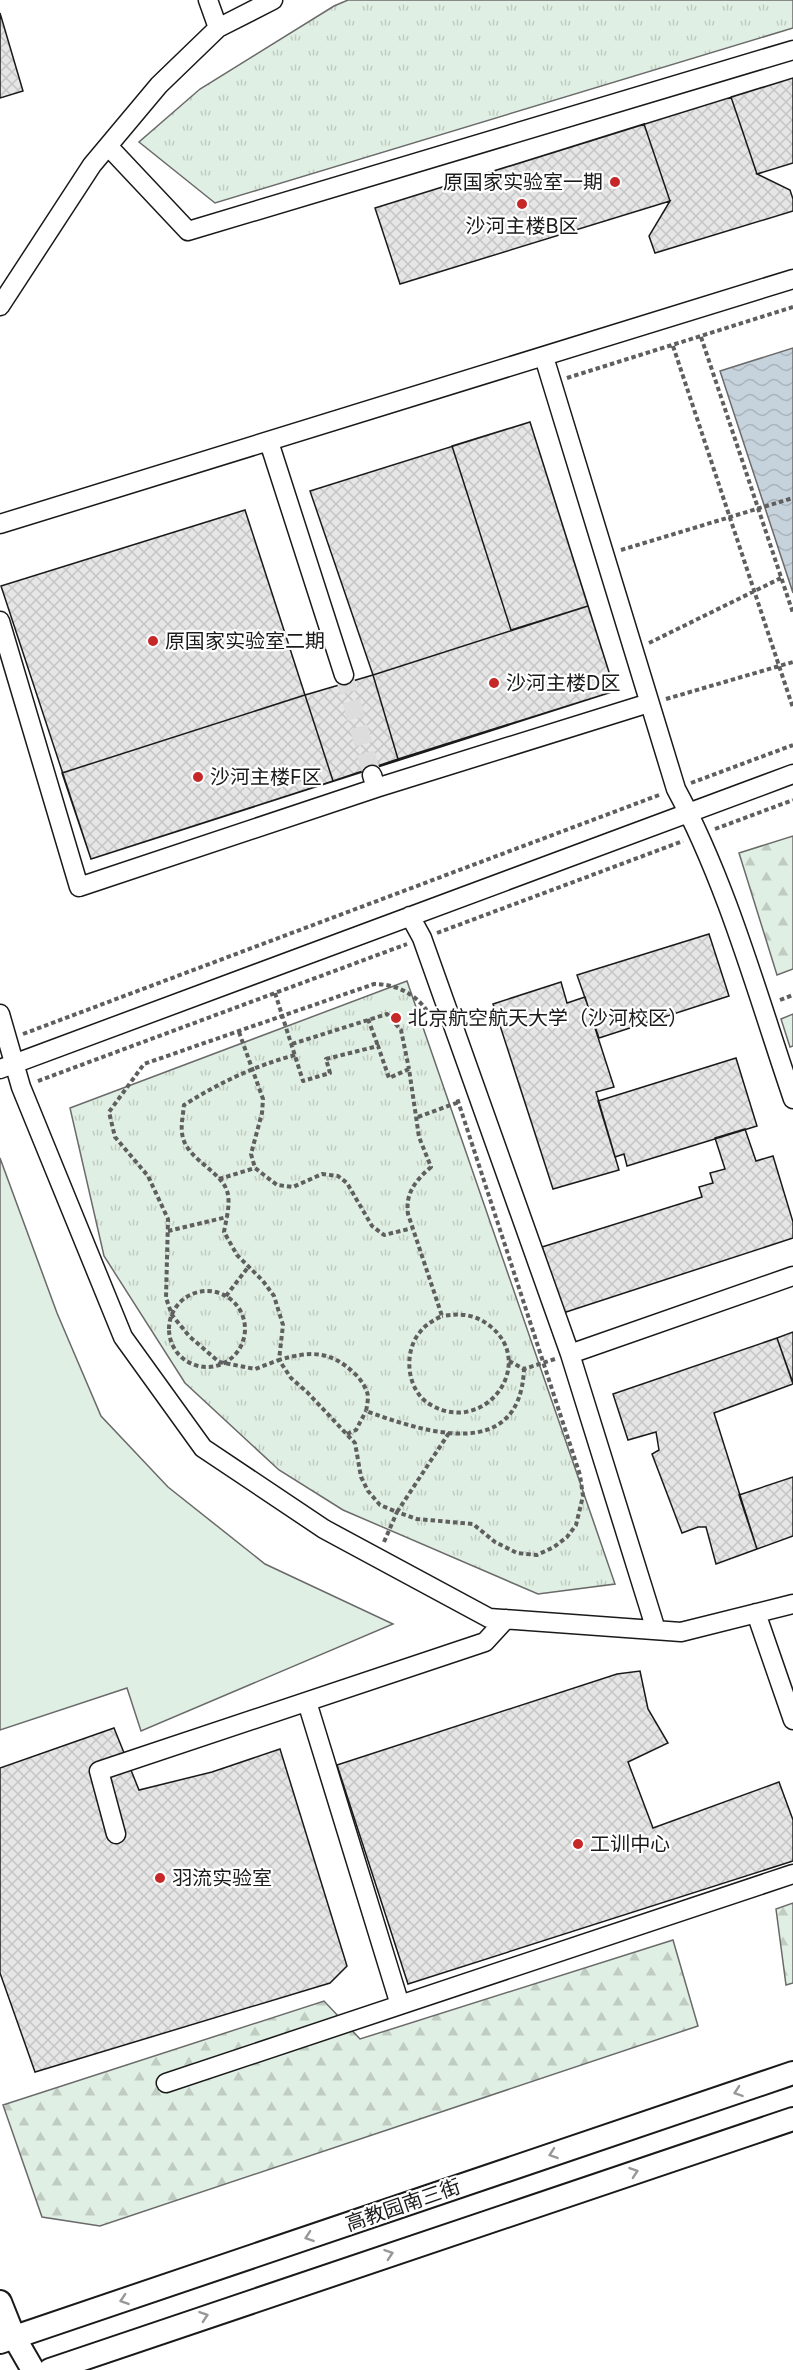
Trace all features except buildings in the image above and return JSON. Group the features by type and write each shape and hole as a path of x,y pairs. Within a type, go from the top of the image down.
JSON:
{"street":[{"path":"208,0 218,28"},
{"path":"0,306 92,165 159,85 218,28 273,0"},
{"path":"108,146 188,231 793,50"},
{"path":"0,525 793,279"},
{"path":"544,357 656,702 676,789 689,813 720,885 793,1099"},
{"path":"269,442 344,675"},
{"path":"0,621 79,887 374,782 656,702"},
{"path":"8,1066 793,774"},
{"path":"410,916 422,938 570,1354 656,1630"},
{"path":"0,1014 7,1040 8,1066 21,1088 123,1337 203,1448 324,1529 489,1618 681,1632 793,1604"},
{"path":"570,1354 793,1276"},
{"path":"756,1613 793,1720"},
{"path":"116,1834 99,1771 485,1642 506,1619"},
{"path":"307,1702 400,2005"},
{"path":"166,2083 793,1874"},
{"name":"高教园南三街","path":"7,2340 793,2073"},
{"path":"50,2370 793,2119"},
{"path":"0,2302 7,2340 33,2370"}],"path":[{"path":"564,379 793,307"},
{"path":"701,336 793,613"},
{"path":"673,346 793,708"},
{"path":"617,551 793,498"},
{"path":"646,645 782,578"},
{"path":"656,702 793,662"},
{"path":"7,1040 793,744"},
{"path":"21,1088 793,800"},
{"path":"347,1434 356,1430 366,1411 368,1393 358,1377 344,1364 332,1357 299,1354 255,1370 219,1362 189,1336 172,1315 166,1298 168,1220 148,1176 115,1137 110,1112 144,1064 374,984 387,984 403,990 421,1003 430,1015"},
{"path":"275,993 303,1081 330,1073 326,1059 378,1046"},
{"path":"292,1044 387,1014 401,1030 418,1117 419,1137 431,1167 417,1179 407,1204 412,1228 442,1316"},
{"path":"368,1020 389,1078 409,1069"},
{"path":"239,1032 263,1099 262,1113 251,1154 255,1168 277,1185 293,1187 322,1174 338,1176 347,1183 372,1226 384,1235 412,1228"},
{"path":"295,1055 222,1082 184,1105 183,1139 193,1156 219,1179 228,1193 224,1232 237,1255 274,1296 283,1325 279,1360 291,1378 308,1392 355,1443 361,1477 368,1491 380,1505 417,1519 473,1524 495,1542 517,1553 537,1555 554,1547 567,1537 576,1525 583,1496 580,1475 455,1092"},
{"path":"418,1117 478,1096"},
{"path":"219,1179 255,1168"},
{"path":"168,1231 227,1217"},
{"path":"226,1296 249,1266"},
{"path":"211,1291 226,1296 238,1307 245,1322 245,1338 238,1352 226,1363 211,1368 195,1366 182,1358 172,1345 169,1330 172,1315 181,1301 195,1293 211,1291"},
{"path":"468,1315 482,1320 497,1331 501,1337 508,1361 506,1380 494,1399 472,1412 452,1413 429,1404 417,1392 409,1372 412,1344 420,1331 442,1316 468,1315"},
{"path":"508,1361 524,1370 570,1354"},
{"path":"366,1411 449,1433 479,1434 503,1423 523,1389 524,1370"},
{"path":"377,1558 397,1512 449,1433"}],"green space":[{"path":"348,0 793,0 793,28 215,203 139,142 200,89 334,6"},
{"path":"793,836 793,969 777,975 739,853"},
{"path":"407,981 615,1584 538,1594 343,1510 279,1470 185,1383 104,1256 70,1108"},
{"path":"793,1014 793,1046 790,1047 781,1019"},
{"path":"0,1158 57,1313 101,1416 168,1487 265,1564 393,1624 141,1731 127,1688 0,1730"},
{"path":"793,1903 793,1983 786,1985 776,1909"},
{"path":"673,1940 698,2026 100,2226 42,2217 3,2105 324,2001 360,2039"}],"water":[{"path":"793,348 793,593 720,371"}],"tunnel":[{"path":"344,675 372,775"}],"place":[{"name":"原国家实验室一期","path":"615,182"},
{"name":"沙河主楼B区","path":"522,204"},
{"name":"原国家实验室二期","path":"153,641"},
{"name":"沙河主楼D区","path":"494,683"},
{"name":"沙河主楼F区","path":"198,777"},
{"name":"北京航空航天大学（沙河校区）","path":"396,1018"},
{"name":"工训中心","path":"578,1844"},
{"name":"羽流实验室","path":"160,1878"}]}
